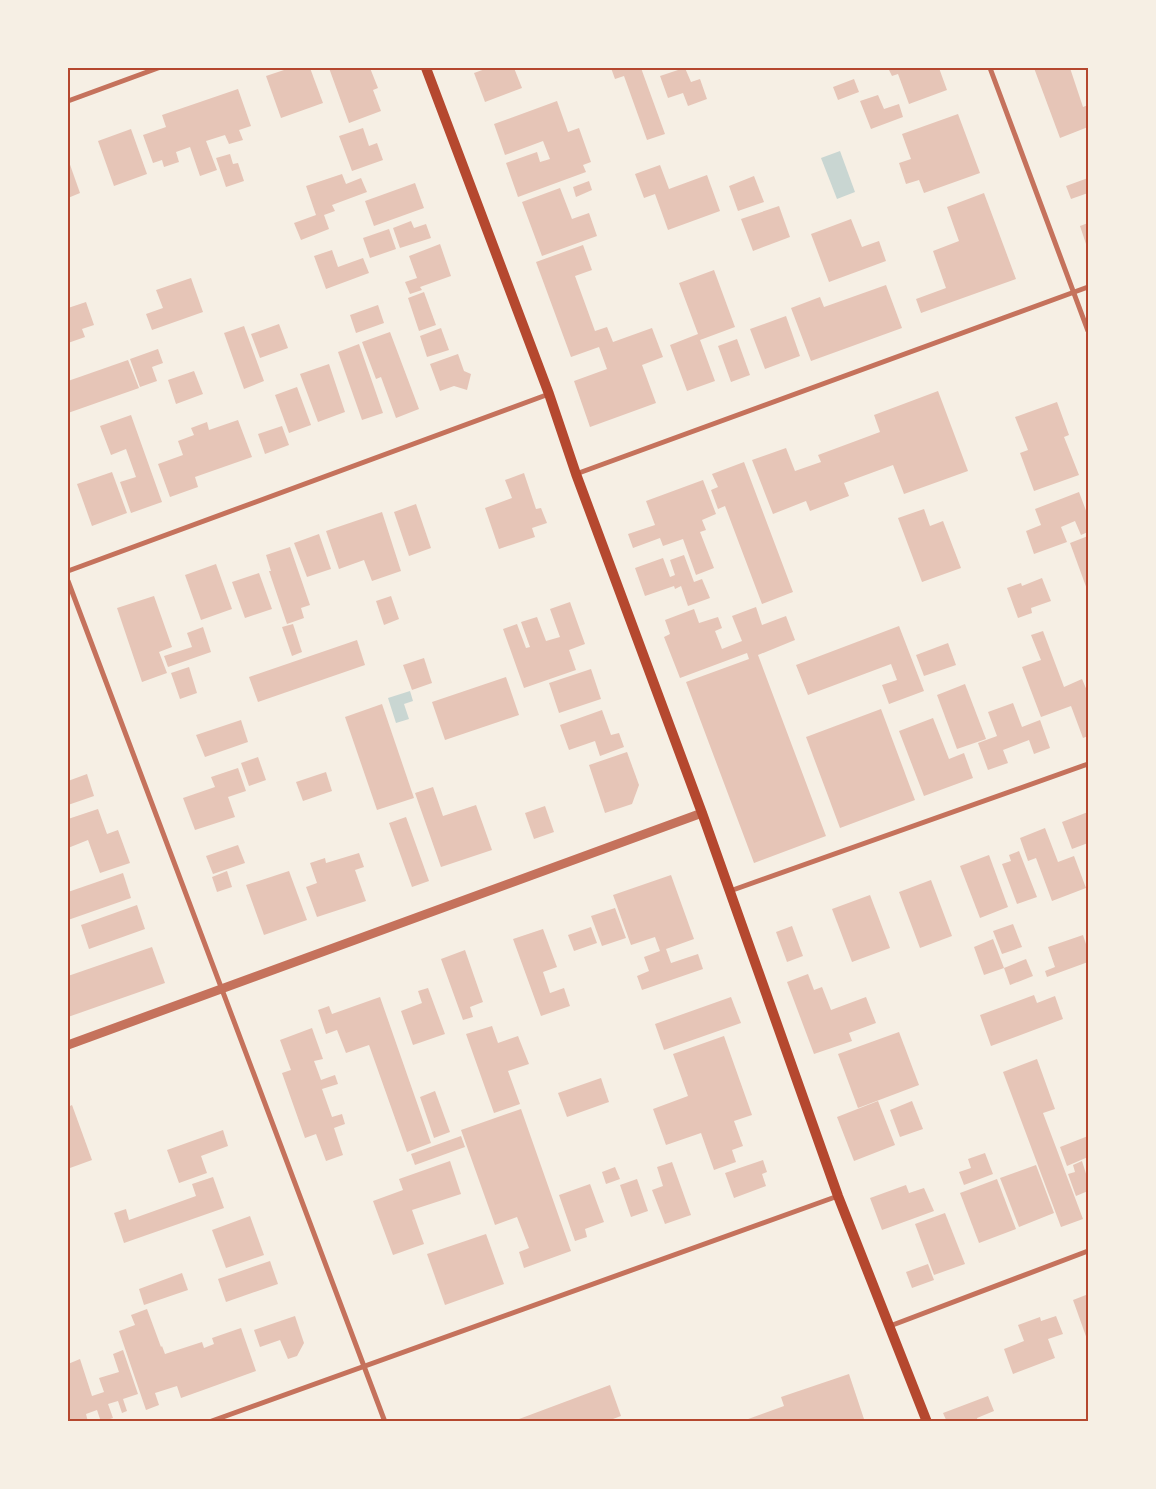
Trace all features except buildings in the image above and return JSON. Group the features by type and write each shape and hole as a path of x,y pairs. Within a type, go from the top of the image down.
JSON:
{"main road":[{"path":"426,68 549,394 576,474 702,813 838,1196 927,1422"}],"street":[{"path":"68,101 158,68"},
{"path":"990,68 1088,331"},
{"path":"576,474 1088,288"},
{"path":"68,571 549,394"},
{"path":"68,581 385,1422"},
{"path":"730,891 1088,764"},
{"path":"68,1044 702,813"},
{"path":"209,1422 838,1196"},
{"path":"890,1326 1088,1251"}],"shaded area":[{"path":"840,151 855,192 837,199 821,158"},
{"path":"410,691 413,701 404,704 409,719 396,723 388,698"}]}
